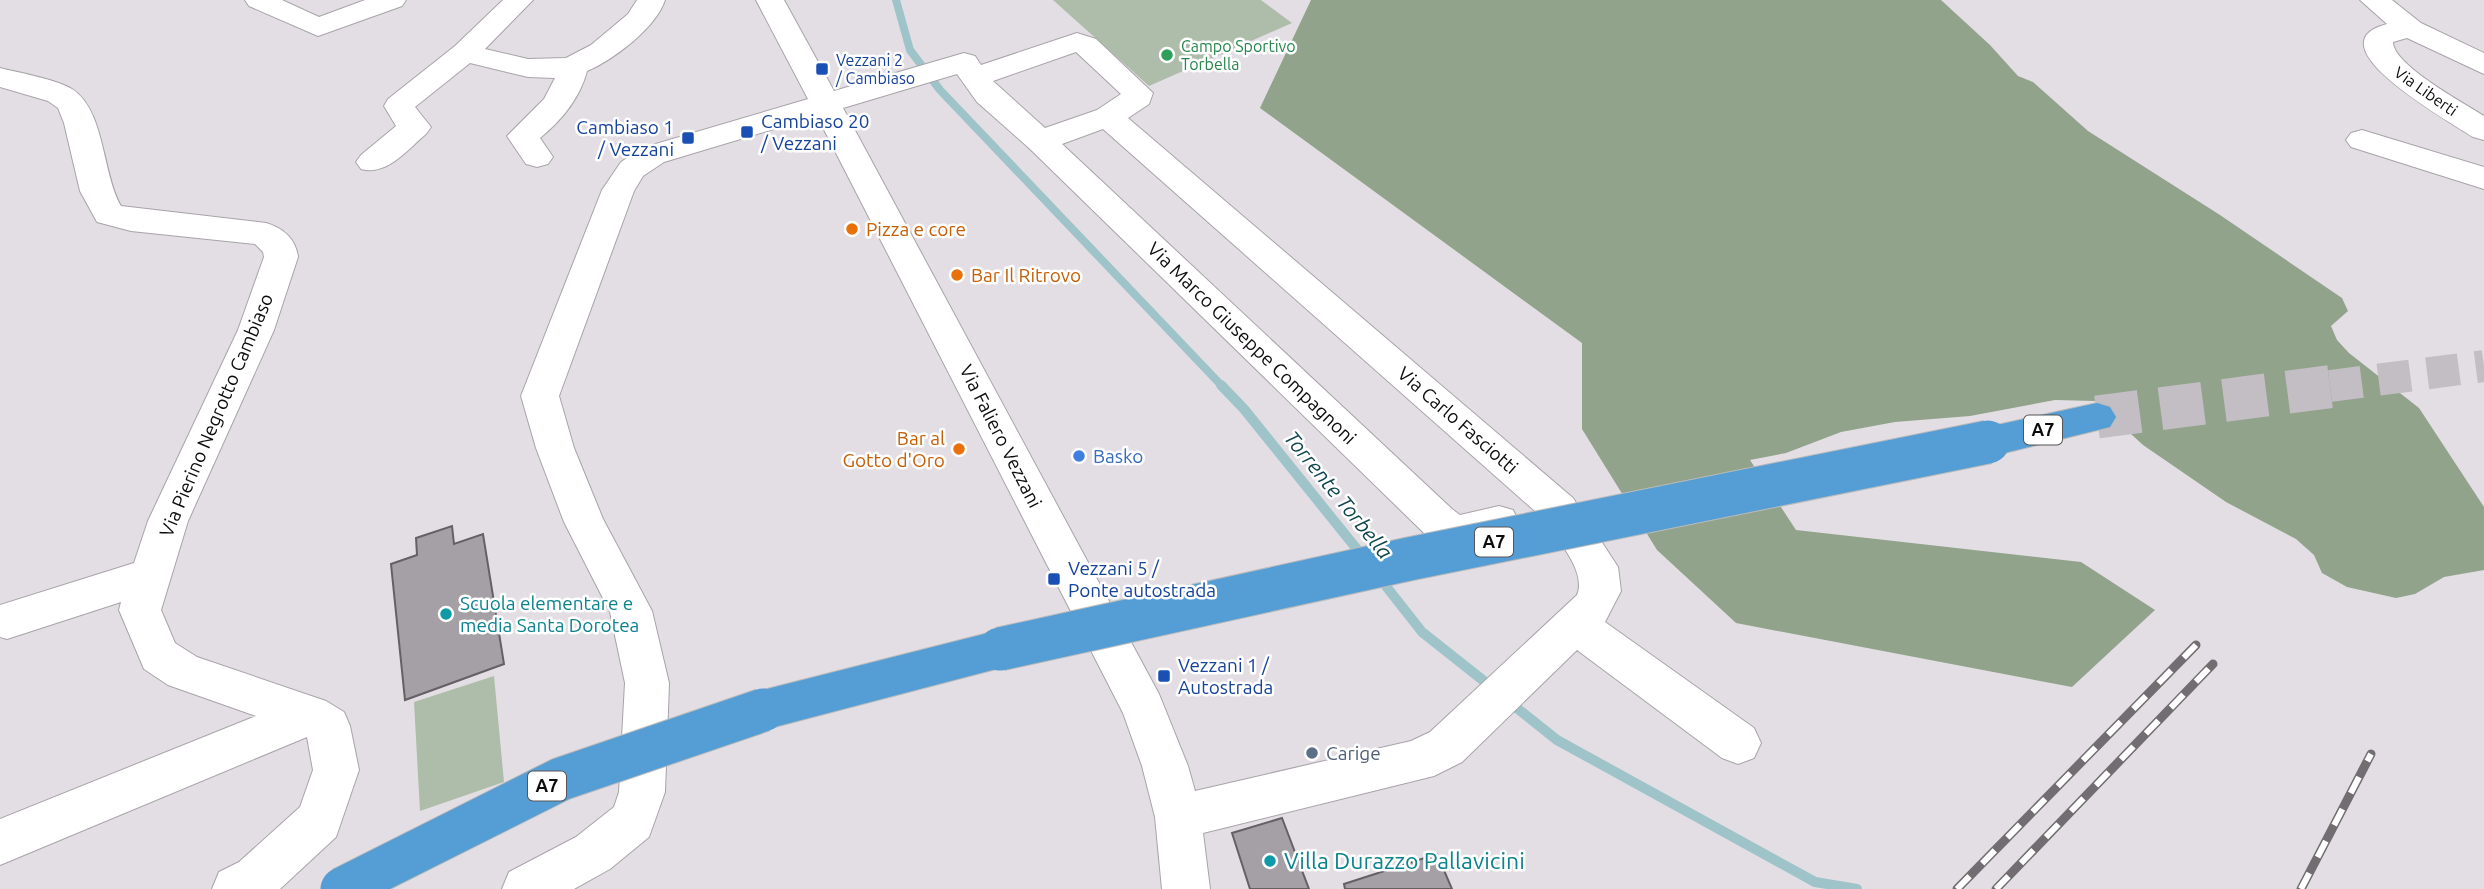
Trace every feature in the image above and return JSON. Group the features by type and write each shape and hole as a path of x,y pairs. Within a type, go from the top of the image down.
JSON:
{"highway":[{"name":"A7","path":"342,889 561,779 763,710 1000,649 1409,559 1989,442 2097,417"}],"street":[{"path":"259,0 318,27 392,0"},
{"path":"512,0 519,0"},
{"path":"372,162 415,127 402,114 399,106 405,99 465,52 519,0"},
{"path":"465,52 521,68 573,66 592,58 620,35 648,10 651,0"},
{"name":"Via Faliero Vezzani","path":"770,0 902,246 1143,708 1165,766 1178,817 1186,889"},
{"path":"2374,0 2411,29 2484,65"},
{"name":"Via Liberti","path":"2411,29 2392,32 2378,38 2378,51 2394,70 2484,130"},
{"path":"526,889 593,853 632,821 642,792 647,684 631,611 584,522 541,406 542,385 618,190 632,169 653,155 891,83 961,72 1082,43 1138,93 1138,97 1108,117 1040,141"},
{"path":"518,142 563,96 573,66"},
{"name":"Via Marco Giuseppe Compagnoni","path":"961,72 1040,141 1438,522 1454,533 1559,509"},
{"name":"Via Pierino Negrotto Cambiaso","path":"0,77 59,94 71,103 80,123 96,191 109,214 131,220 265,235 280,248 281,257 256,330 183,485 148,576 140,610 159,656 183,671 310,715"},
{"name":"Via Carlo Fasciotti","path":"1108,117 1559,509 1597,567 1600,591 1592,608 1574,633 1446,747 1419,761 1178,817"},
{"path":"2362,140 2484,178"},
{"path":"2425,168 2484,191"},
{"path":"7,621 148,576"},
{"path":"1574,633 1738,743"},
{"path":"0,842 310,715 328,726 336,770 319,821 256,879 236,889"}],"green space":[{"name":"Campo Sportivo Torbella","path":"1053,0 1261,0 1292,23 1149,86"},
{"path":"1311,0 1941,0 1990,45 2018,76 2033,82 2088,131 2220,215 2342,298 2348,311 2331,326 2337,340 2349,353 2419,408 2484,507 2484,570 2444,577 2415,594 2396,598 2347,587 2322,573 2314,555 2296,539 2226,502 2143,445 2095,401 2055,400 1970,416 1895,422 1841,432 1786,453 1750,460 1796,530 2081,562 2155,610 2072,687 1736,623 1657,550 1582,429 1582,343 1260,108"},
{"path":"494,676 504,782 420,811 414,702"}],"building":[{"name":"Scuola elementare e media Santa Dorotea","path":"452,526 454,544 483,534 504,664 405,700 391,564 417,555 416,538"},
{"name":"Villa Durazzo Pallavicini","path":"1282,818 1309,889 1250,889 1232,833"},
{"name":"Villa Durazzo Pallavicini","path":"1437,854 1452,889 1345,889 1344,884"}],"waterway":[{"name":"Torrente Torbella","path":"896,0 910,50 940,90 1222,386"},
{"name":"Torrente Torbella","path":"1221,385 1244,409 1364,558"},
{"name":"Torrente Torbella","path":"1378,576 1422,632 1494,689"},
{"name":"Torrente Torbella","path":"1508,701 1557,740 1815,882 1857,889"}],"tunnel":[{"path":"2330,386 2484,366"},
{"path":"2097,417 2343,385"}],"railway":[{"path":"1957,889 2196,645"},
{"path":"1996,889 2213,664"},
{"path":"2301,889 2371,754"}],"place":[{"name":"Campo Sportivo Torbella","path":"1167,55"},
{"name":"Vezzani 2 / Cambiaso","path":"822,69"},
{"name":"Cambiaso 20 / Vezzani","path":"747,132"},
{"name":"Cambiaso 1 / Vezzani","path":"688,138"},
{"name":"Pizza e core","path":"852,229"},
{"name":"Bar Il Ritrovo","path":"957,275"},
{"name":"Bar al Gotto d'Oro","path":"959,449"},
{"name":"Basko","path":"1079,456"},
{"name":"Vezzani 5 / Ponte autostrada","path":"1054,579"},
{"name":"Scuola elementare e media Santa Dorotea","path":"446,614"},
{"name":"Vezzani 1 / Autostrada","path":"1164,676"},
{"name":"Carige","path":"1312,753"},
{"name":"Villa Durazzo Pallavicini","path":"1270,861"}]}
